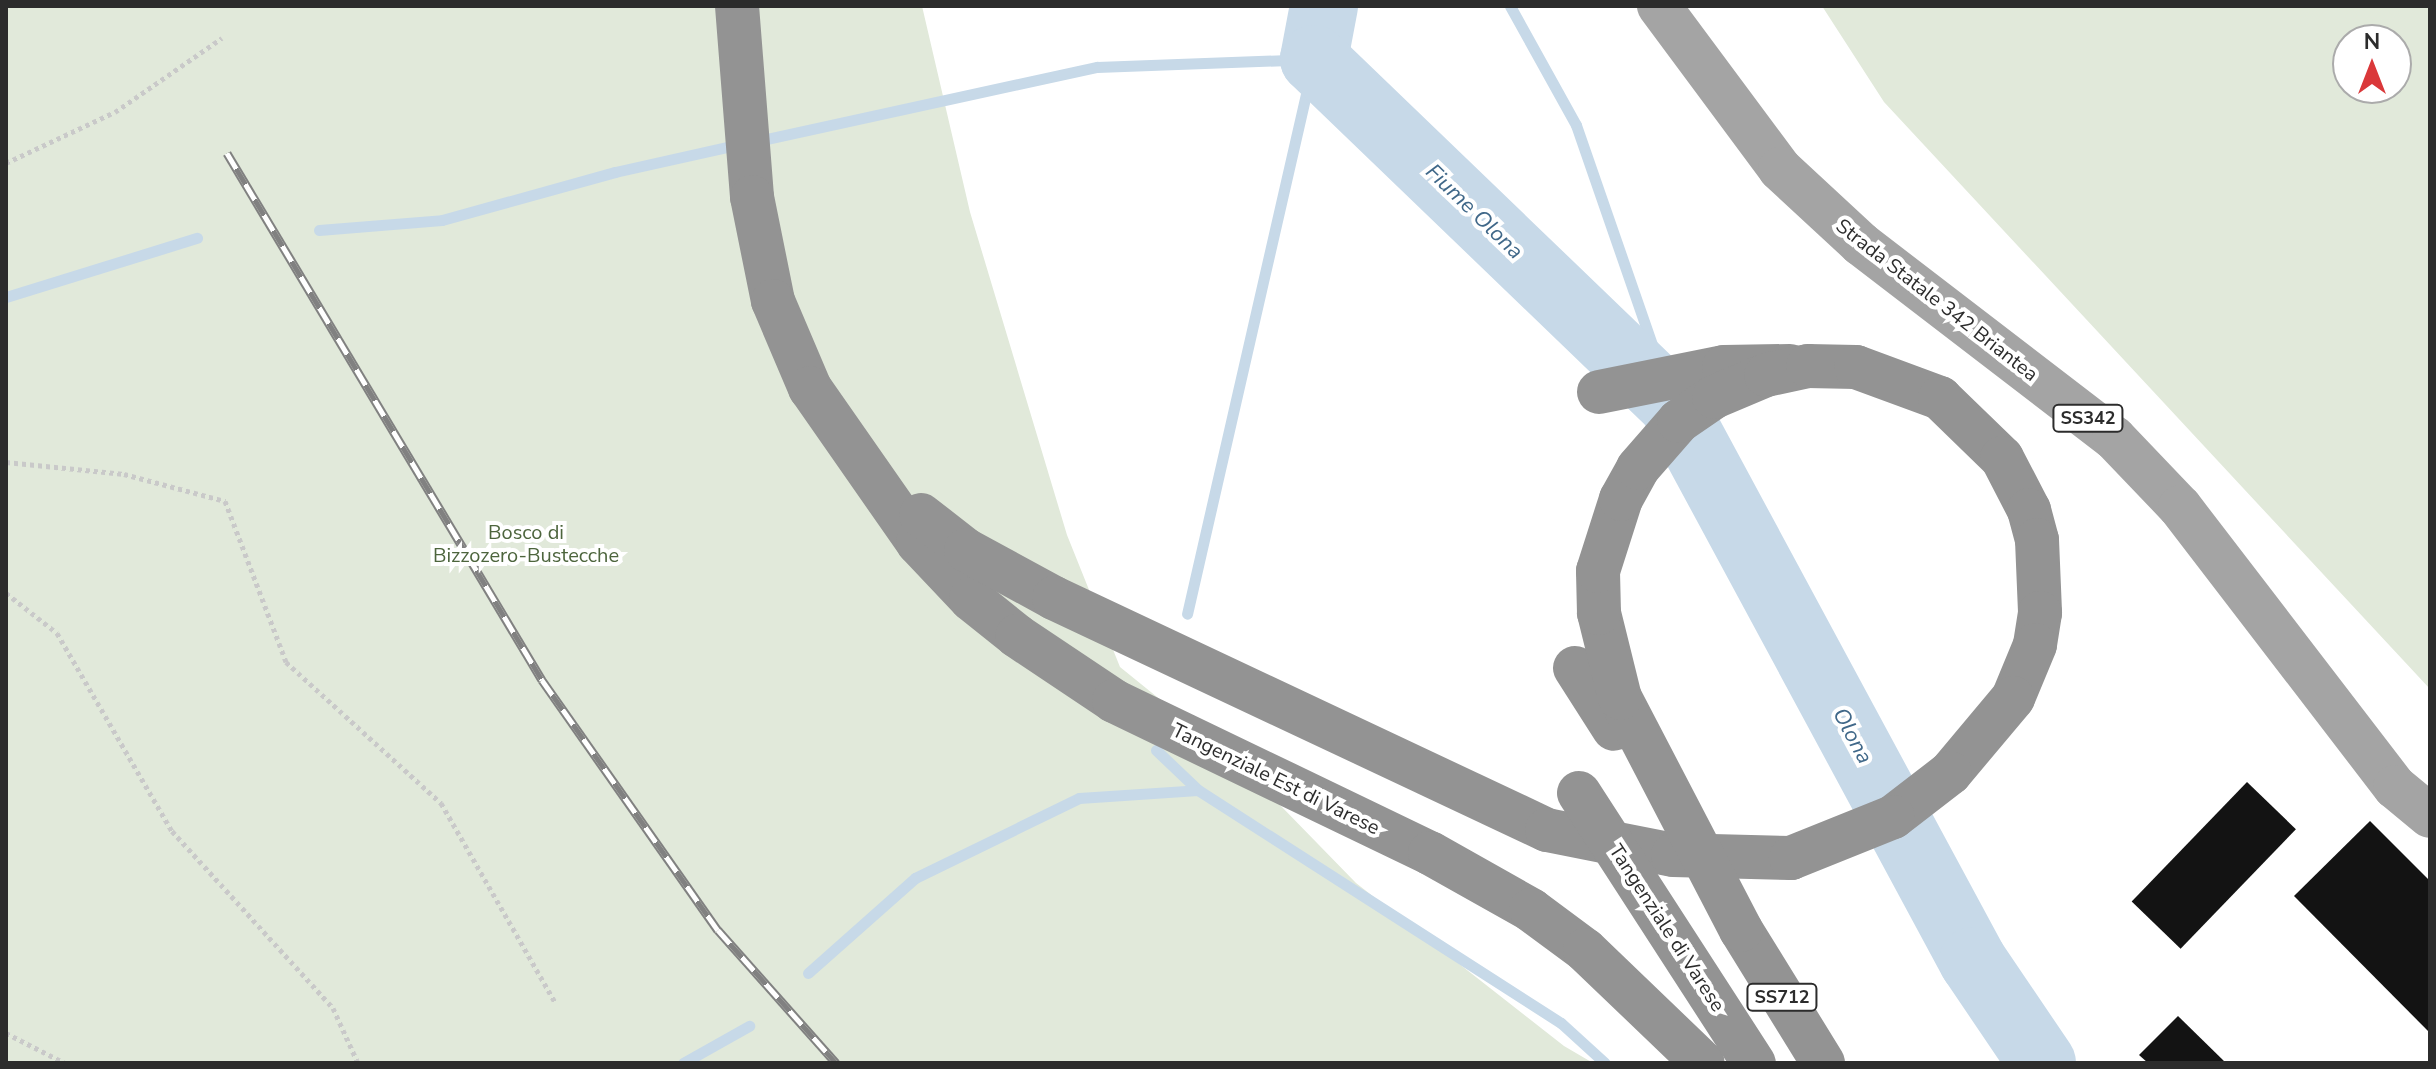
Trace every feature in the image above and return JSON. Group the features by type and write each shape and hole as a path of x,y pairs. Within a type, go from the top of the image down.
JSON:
{"highway":[{"path":"727,6 741,64"},
{"name":"Tangenziale Est di Varese","path":"737,6 752,197 773,301 810,388 918,543 971,599 1114,701 1430,853 1531,910 1585,950 1703,1063"},
{"path":"741,64 752,6"},
{"path":"1599,392 1724,367 1808,366"},
{"name":"Tangenziale Est di Varese","path":"869,474 966,550 1054,598 1547,830 1620,848 1748,860 1791,858 1893,817 1950,773 2013,698 2035,645 2041,577 2029,510 2016,480 1981,433 1940,398 1897,378 1856,367 1808,366 1748,382 1679,421 1638,468 1621,499 1598,571 1604,640 1620,698 1741,930 1823,1063"},
{"path":"1575,668 1741,930"},
{"name":"Tangenziale di Varese","path":"1579,793 1754,1063"}],"main road":[{"name":"Strada Statale 342 Briantea","path":"1659,6 1700,67 1780,169 1861,244 2114,438 2180,507 2395,787 2430,816"}],"path":[{"path":"6,163 115,112 222,38"},
{"path":"6,462 124,474 225,501 286,662 441,803 555,1002"},
{"path":"6,593 57,633 172,831 333,1008 358,1063"},
{"path":"6,1033 65,1063"}],"green space":[{"name":"Bosco di Bizzozero-Bustecche","path":"6,6 922,6 970,212 1067,535 1120,667 1241,765 1356,883 1564,1046 1593,1063 6,1063"},
{"path":"1822,6 2430,6 2430,689 1884,102"}],"building":[{"path":"2247,782 2296,829 2181,949 2132,901"},
{"path":"2370,821 2430,881 2430,1033 2294,896"},
{"path":"2178,1016 2226,1063 2148,1063 2139,1055"}],"waterway":[{"name":"Olona","path":"1324,6 1314,59 1672,403 1973,961 2042,1063"},
{"path":"1510,6 1576,125 1661,370"},
{"name":"Fiume Olona","path":"757,141 1097,67 1314,59 1187,614"},
{"path":"319,230 442,220 615,172 740,144"},
{"path":"6,297 197,238"},
{"path":"1156,750 1198,790 1561,1023 1605,1063"},
{"path":"808,973 915,878 1079,798 1198,790"},
{"path":"683,1063 749,1026"}],"railway":[{"path":"227,153 542,680 718,930 836,1063"}]}
